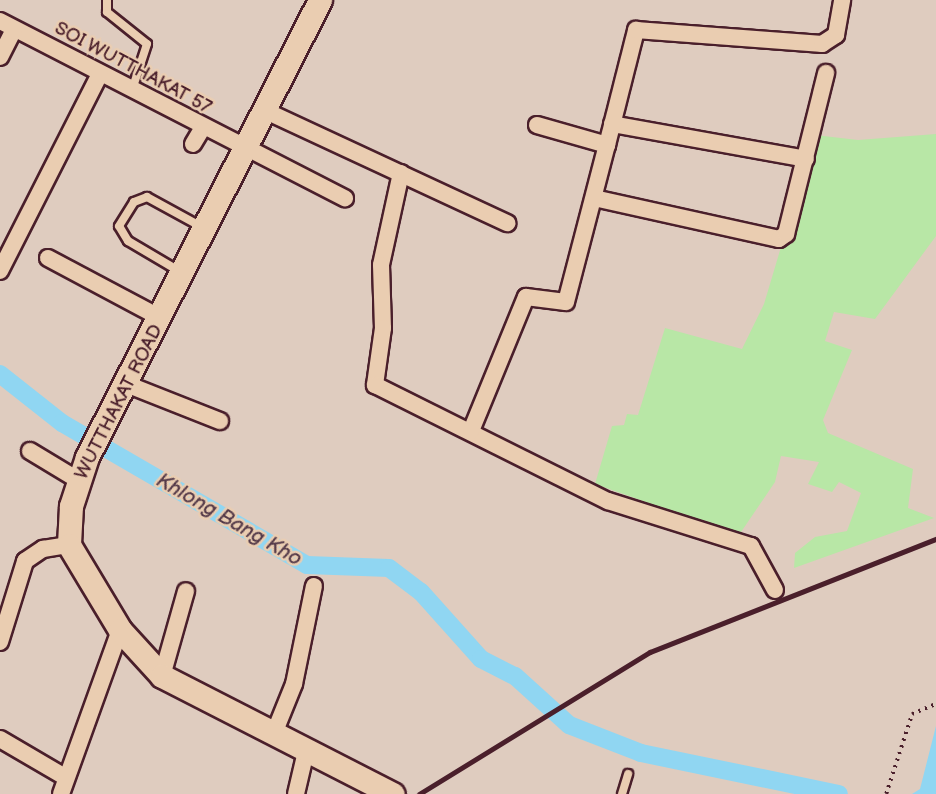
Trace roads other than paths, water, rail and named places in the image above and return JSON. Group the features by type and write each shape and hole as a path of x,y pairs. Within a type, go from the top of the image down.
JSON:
{"main road":[{"name":"WUTTHAKAT ROAD","path":"69,545 78,480 87,457 268,112 314,2"},
{"path":"69,545 120,630 162,676 307,747 393,794"}],"street":[{"path":"471,431 526,298 566,302 636,30 822,44 836,35 842,0"},
{"name":"SOI WUTTHAKAT 57","path":"7,25 246,152 345,198"},
{"path":"0,57 7,25"},
{"path":"0,271 100,74"},
{"path":"594,198 779,239 786,234 826,74"},
{"path":"268,112 507,223"},
{"path":"612,124 806,159"},
{"path":"537,125 607,145"},
{"path":"193,144 202,129"},
{"path":"401,173 381,265 383,328 372,377 375,385 608,501 751,546 775,590"},
{"path":"48,258 161,318"},
{"path":"126,384 220,421"},
{"path":"30,451 78,480"},
{"path":"0,642 24,561 43,549 69,545"},
{"path":"275,731 294,684 314,586"},
{"path":"162,676 186,591"},
{"path":"61,794 120,630"},
{"path":"0,739 65,777"},
{"path":"296,794 307,747"}],"lane":[{"path":"107,0 107,12 147,44 131,91"},
{"path":"184,274 128,241 120,226 134,202 147,197 207,229"},
{"path":"622,794 628,774"}],"water":[{"path":"936,726 936,794 912,794 920,789"}],"waterway":[{"name":"Khlong Bang Kho","path":"0,374 62,423 307,565 389,568 421,592 481,659 515,676 569,725 641,753 839,794"}],"railway":[{"path":"419,794 650,652 936,539"}]}
